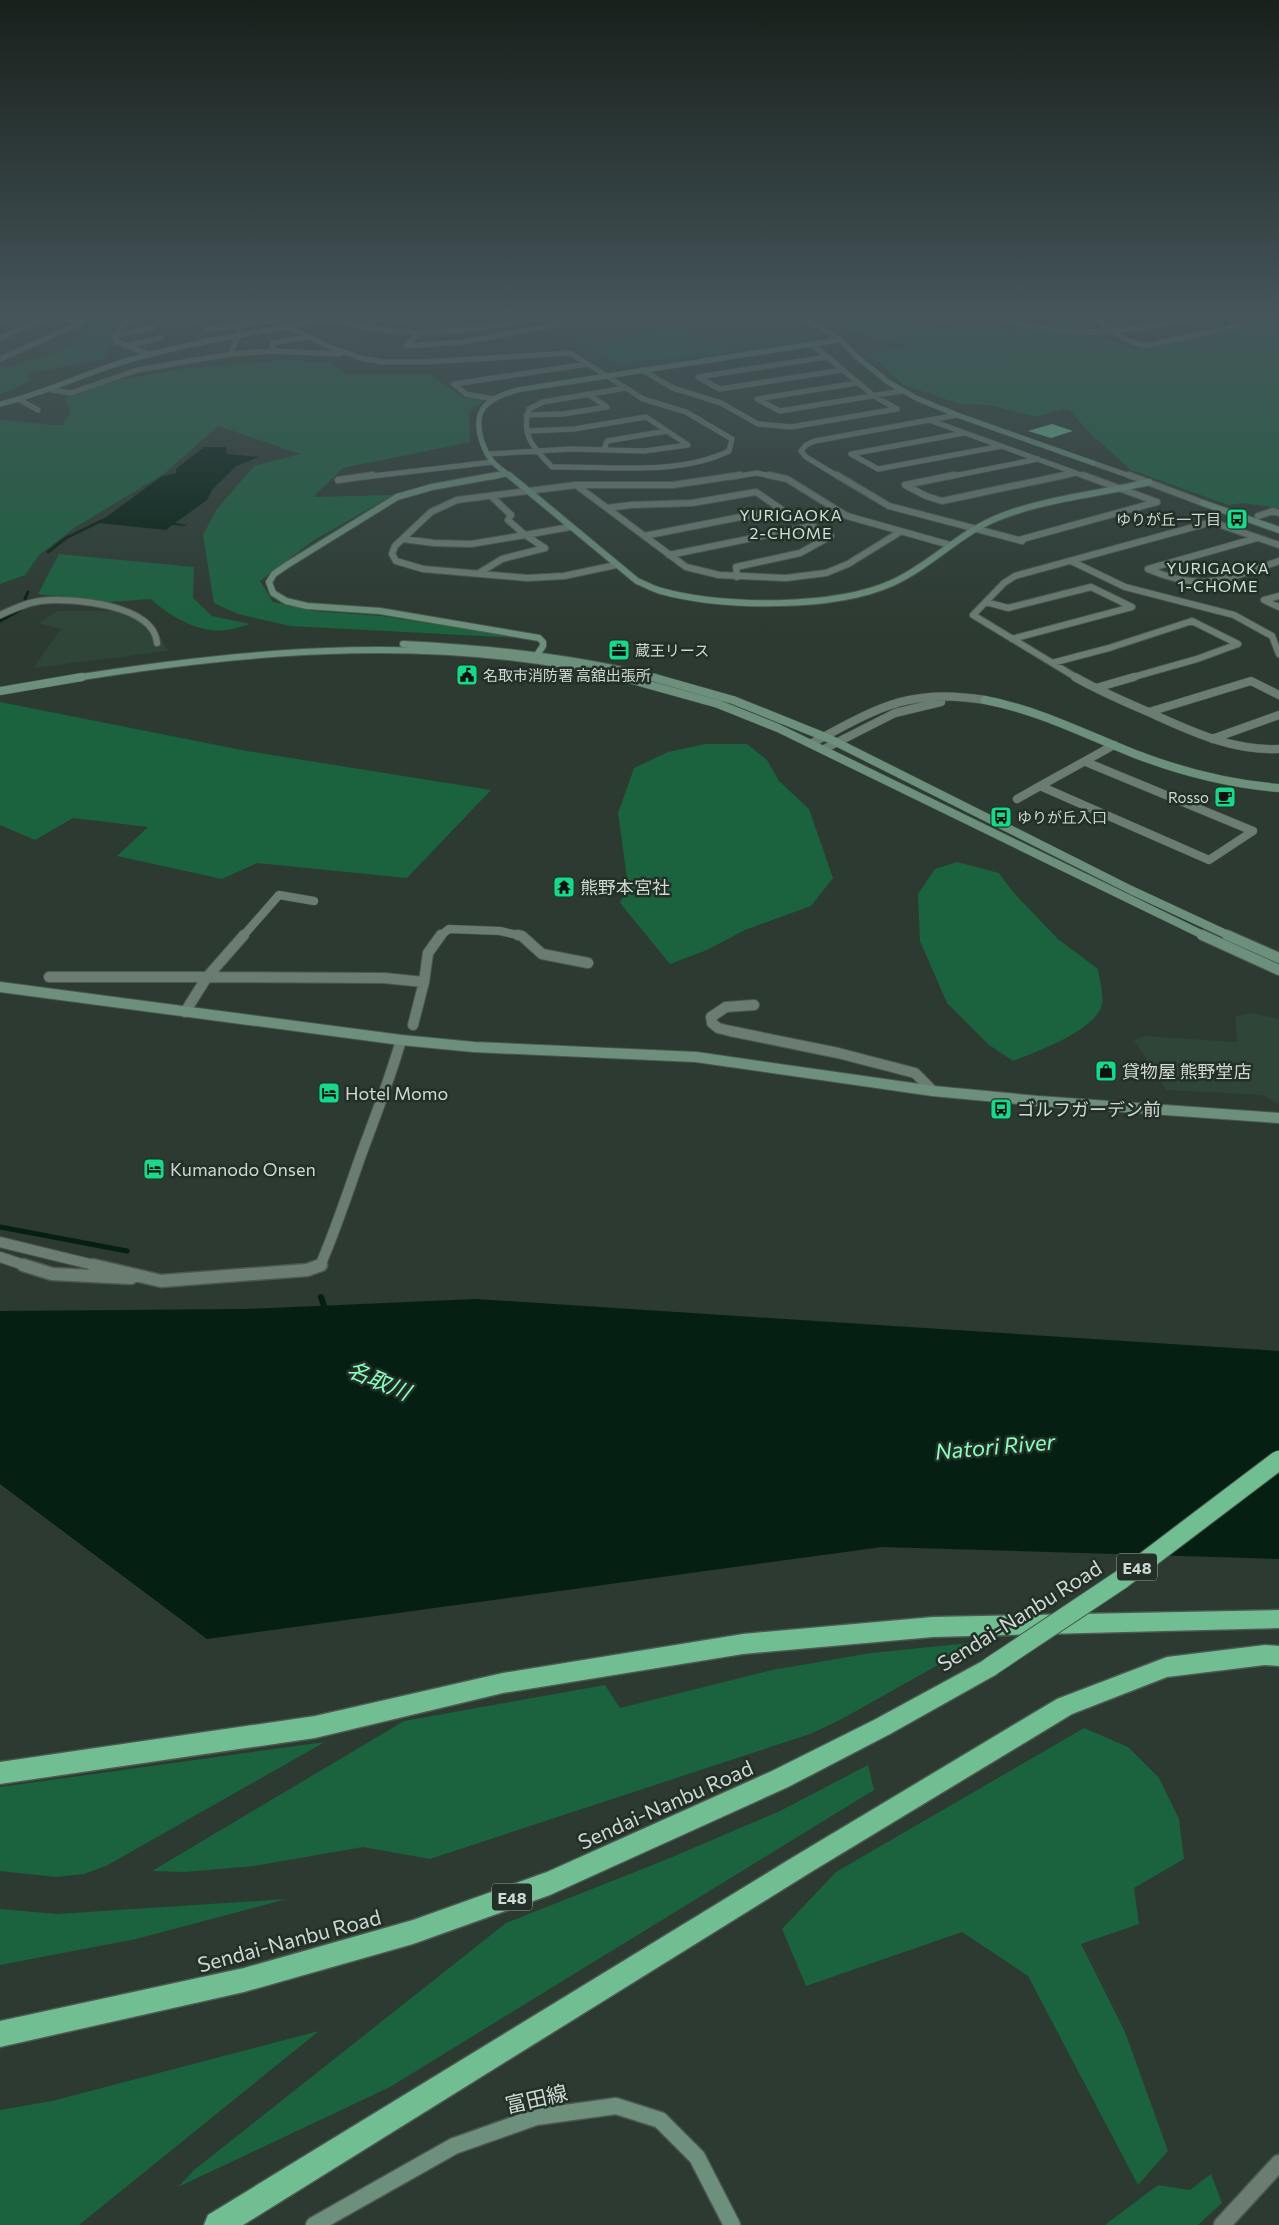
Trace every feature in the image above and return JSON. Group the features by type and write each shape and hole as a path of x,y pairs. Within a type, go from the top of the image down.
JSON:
{"highway":[{"name":"Sendai-Nanbu Road","path":"0,2034 244,1980 413,1932 550,1883 780,1779 882,1727 990,1667 1122,1579 1279,1460"},
{"path":"0,1773 315,1727 503,1683 743,1644 943,1626 1279,1619"},
{"path":"218,2225 803,1864 1065,1706 1167,1667 1279,1656"}],"street":[{"path":"480,422 482,444 493,462 616,565 648,587 695,599 735,601 822,600 864,594 892,583 988,522 1022,510 1146,483"},
{"path":"527,422 535,450 552,467 666,467 721,457 731,451 734,444 732,439 704,422"},
{"path":"529,431 574,429 617,422"},
{"path":"487,454 535,450 644,451 688,445 654,422"},
{"path":"754,422 758,424 791,427 821,422"},
{"path":"927,422 815,441 806,445 801,451 806,457 889,506 1020,540 1157,502 934,422"},
{"path":"974,422 1279,530"},
{"path":"604,450 607,441 667,430"},
{"path":"964,433 850,454 878,469 1002,446"},
{"path":"1038,459 905,485 926,496 942,501 1076,473"},
{"path":"338,480 493,462"},
{"path":"616,565 546,578 527,578 423,569 396,561 392,554 395,546 432,512 442,506 469,498 576,485 672,485 744,473 766,473 787,479 848,516 950,545"},
{"path":"506,474 432,487 397,497 287,565 274,574 269,582 273,593 286,601 306,606 380,611 539,638 543,642 543,646 535,657"},
{"path":"576,485 686,568 699,573 737,577 780,578 825,573 840,568 900,532"},
{"path":"607,508 631,505 692,503 756,492 781,509 644,536"},
{"path":"478,573 488,564 501,559 545,548 525,535 508,520 511,516 491,496"},
{"path":"1258,516 1273,511 1279,513"},
{"path":"1279,545 1212,522 1015,576 1004,582 973,616 1096,688 1149,712 1212,739 1252,748 1279,749"},
{"path":"403,539 434,543 471,544 570,526"},
{"path":"668,555 812,526 831,536 800,553 736,567 737,577"},
{"path":"1257,538 1148,569 1165,577 1206,583 1258,570 1279,562"},
{"path":"1071,561 1136,591 1216,609 1234,615 1272,636 1279,654"},
{"path":"986,602 1008,608 1091,587 1132,607 1012,639"},
{"path":"1279,596 1264,600 1279,607"},
{"path":"0,615 26,604 42,601 124,609 153,629 158,636 158,643"},
{"path":"1052,663 1117,646 1192,622 1238,644 1196,659 1096,688"},
{"path":"0,684 163,658 290,646 397,644 452,646 632,671 734,701 836,742 1158,904 1279,958"},
{"path":"0,691 181,662 298,651 374,649 535,657 718,704 812,743 1167,919 1279,970"},
{"path":"1149,712 1251,681 1279,695"},
{"path":"812,743 879,708 903,700 943,695 965,696 1028,710 1114,745 1200,775 1227,782 1279,788"},
{"path":"824,749 888,715 913,706 985,700"},
{"path":"1212,739 1279,715"},
{"path":"1017,799 1114,745"},
{"path":"1040,786 1210,860 1254,831 1086,762"},
{"path":"185,1012 207,977 279,895 314,901"},
{"path":"413,1025 424,982 428,953 441,935 449,929 500,931 522,936 542,954 588,963"},
{"path":"49,977 384,978 424,982"},
{"path":"0,987 401,1040 474,1047 696,1057 933,1091 1038,1102 1279,1118"},
{"path":"754,1005 726,1008 711,1017 712,1023 718,1028 730,1031 838,1053 915,1073 933,1091"},
{"path":"0,1242 162,1281 307,1270 320,1266 338,1224 361,1156 388,1086 401,1040"},
{"path":"0,1257 52,1274 154,1279"},
{"name":"富田線","path":"314,2225 454,2146 536,2116 616,2106 660,2120 696,2156 732,2225"},
{"path":"1222,2225 1279,2163"}],"shaded area":[{"path":"58,611 120,611 157,631 168,651 33,668 61,629 38,623"},
{"path":"1253,1013 1279,1019 1279,1103 1275,1103 1264,1095 1166,1090 1134,1040 1144,1036 1237,1042 1235,1016"}],"green space":[{"path":"0,422 63,425 65,422 469,422 470,442 343,468 313,497 393,495 314,540 260,581 273,602 314,611 382,616 519,638 290,626 238,614 214,603 203,535 217,509 254,466 300,454 218,426 165,473 74,528 39,555 25,575 0,584"},
{"path":"1080,422 1279,422 1279,508 1243,503 1228,505 1131,470"},
{"path":"59,554 194,567 193,598 212,616 250,624 216,631 185,622 167,612 151,599 108,602 38,594"},
{"path":"0,702 247,751 491,790 407,878 257,863 222,879 117,856 148,827 73,818 35,840 0,825"},
{"path":"705,744 747,744 767,760 779,781 809,809 833,878 811,906 745,930 707,950 670,964 620,903 628,885 618,813 634,768 668,752"},
{"path":"957,862 999,873 1013,892 1058,939 1098,969 1102,1004 1098,1014 1089,1023 1064,1039 1013,1061 989,1045 947,1003 920,941 918,894 935,869"},
{"path":"979,1642 840,1720 810,1734 430,1859 363,1847 254,1866 185,1872 152,1871 404,1721 605,1685 620,1708 772,1670 871,1653"},
{"path":"1084,1728 1128,1747 1159,1778 1179,1819 1184,1859 1134,1888 1139,1924 1081,1944 1125,2032 1168,2151 1138,2185 1028,1976 962,1932 806,1986 782,1929 836,1872"},
{"path":"325,1742 106,1866 84,1874 56,1877 0,1871 0,1787"},
{"path":"868,1765 874,1790 390,2087 178,2187 194,2170 506,1923 670,1858 780,1811"},
{"path":"287,1899 136,1939 0,1965 0,1909 57,1914"},
{"path":"319,2031 79,2225 0,2225 0,2110 52,2101"},
{"path":"1211,2174 1222,2203 1198,2225 1105,2225 1158,2185 1190,2190"}],"water":[{"path":"204,447 226,447 227,454 259,457 236,466 213,489 207,500 175,523 186,526 172,525 166,530 98,523 161,477 176,473 176,469"},
{"path":"476,1299 1279,1351 1279,1559 882,1547 207,1639 0,1484 0,1311 246,1309"}],"building":[{"path":"1052,424 1073,431 1051,438 1028,431"}],"waterway":[{"path":"48,552 66,538 103,520"},
{"path":"25,599 28,592"},
{"path":"0,621 22,609"},
{"path":"0,1227 127,1251"},
{"path":"321,1297 326,1312"}],"place":[{"name":"ゆりが丘一丁目","path":"1237,519"},
{"name":"蔵王リース","path":"619,650"},
{"name":"名取市消防署 高舘出張所","path":"467,675"},
{"name":"Rosso","path":"1225,797"},
{"name":"ゆりが丘入口","path":"1001,817"},
{"name":"熊野本宮社","path":"564,887"},
{"name":"貸物屋 熊野堂店","path":"1106,1071"},
{"name":"Hotel Momo","path":"329,1093"},
{"name":"ゴルフガーデン前","path":"1001,1109"},
{"name":"Kumanodo Onsen","path":"154,1169"}],"district":[{"name":"YURIGAOKA 2-CHOME","path":"791,523"},
{"name":"YURIGAOKA 1-CHOME","path":"1218,576"}],"water label":[{"name":"名取川","path":"379,1380"},
{"name":"Natori River","path":"995,1446"}]}
